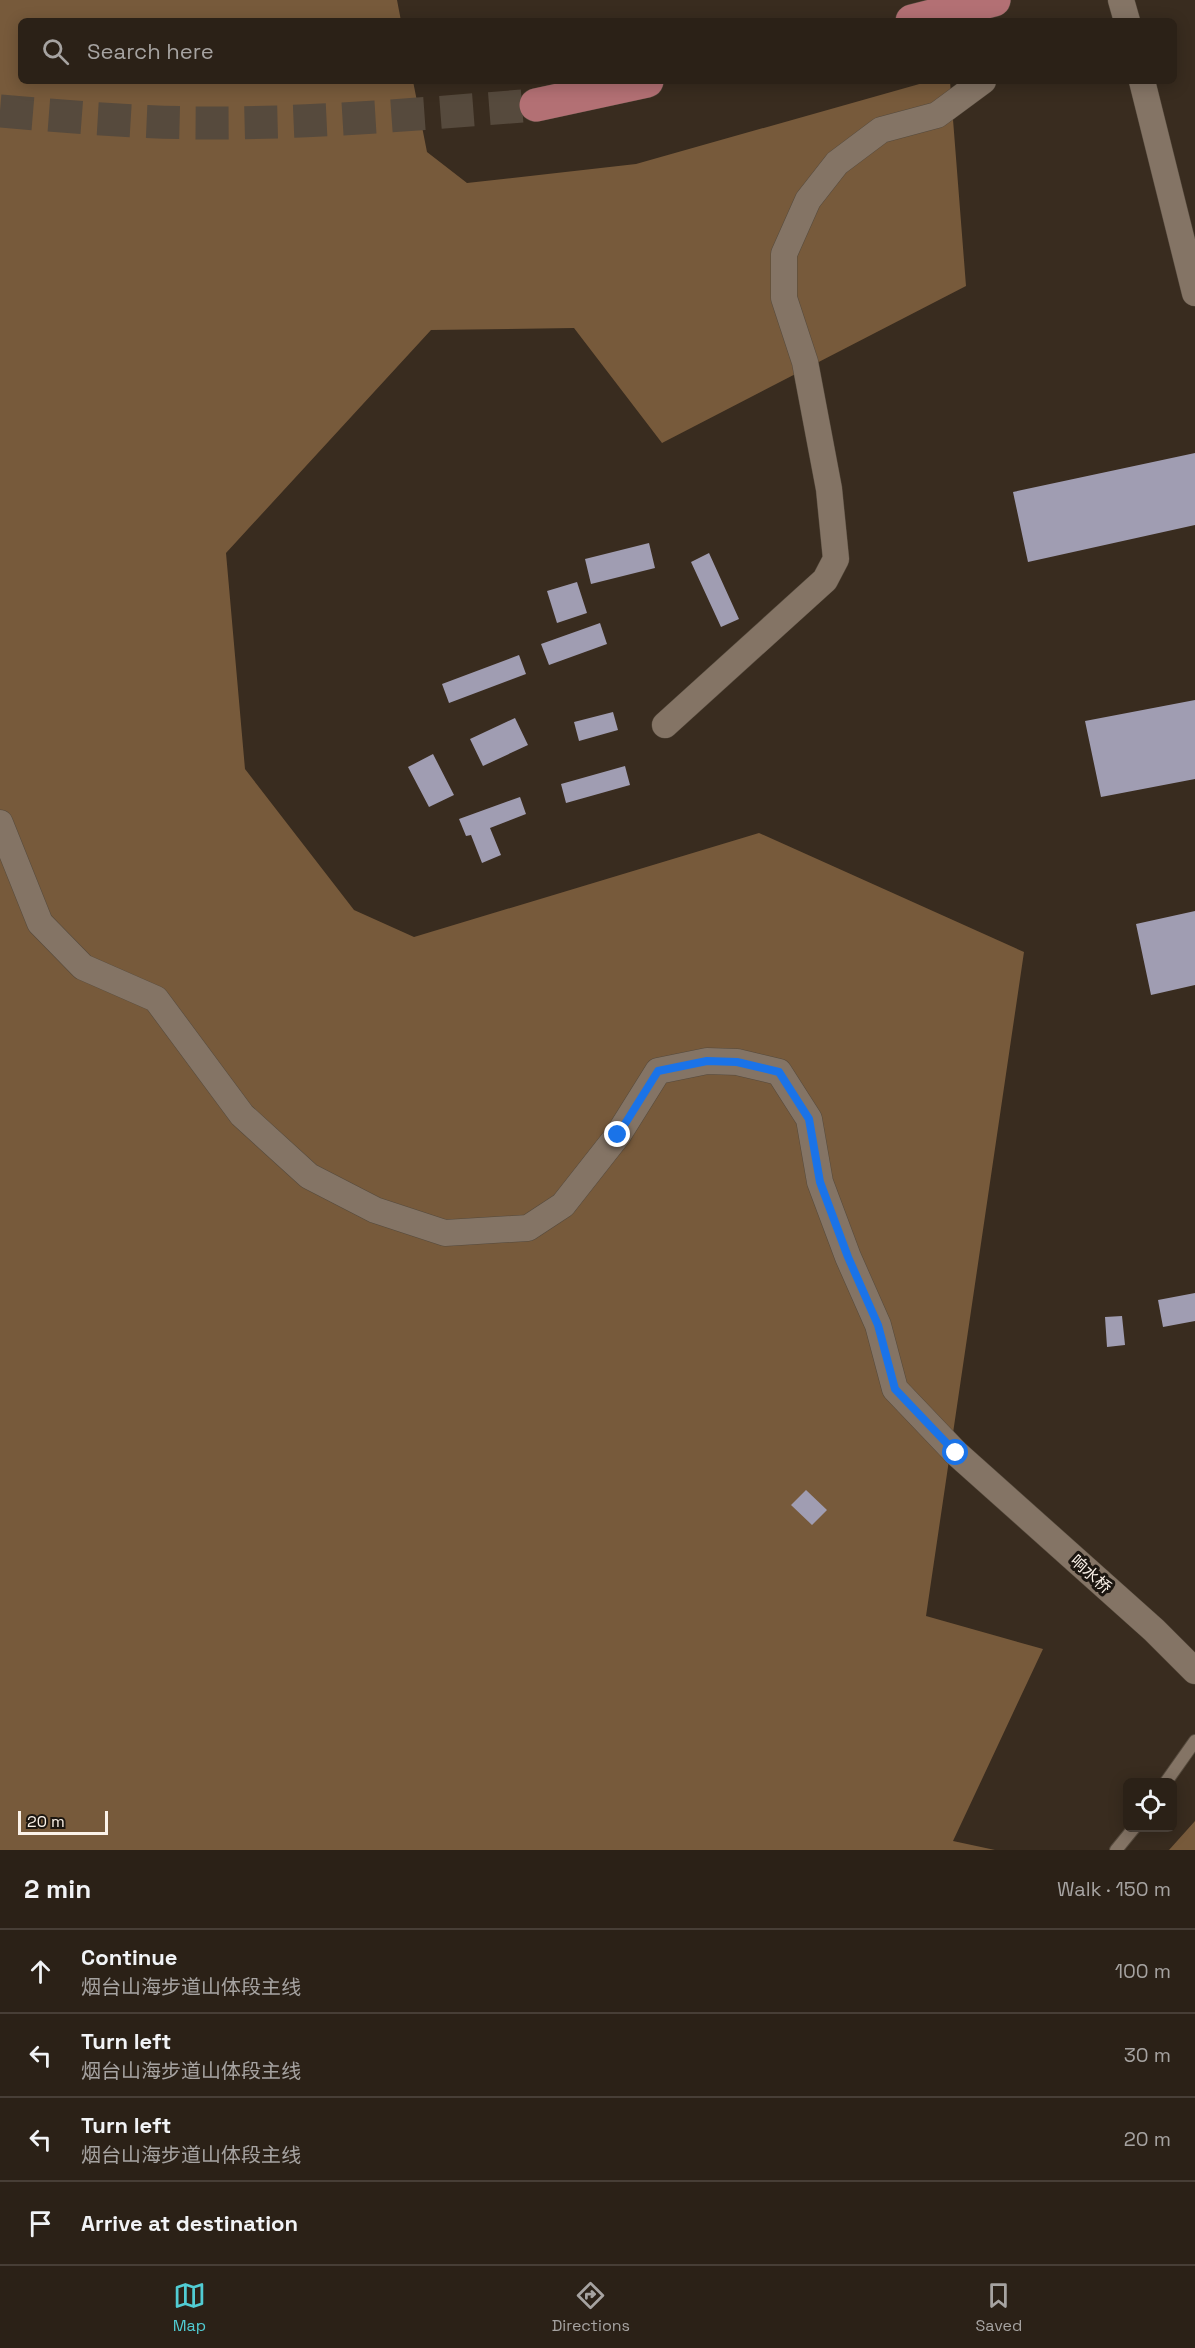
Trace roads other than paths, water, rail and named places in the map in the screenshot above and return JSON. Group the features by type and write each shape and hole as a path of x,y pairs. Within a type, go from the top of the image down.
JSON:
{"main road":[{"path":"924,18 994,0"},
{"path":"536,105 633,84"}],"street":[{"path":"1121,0 1125,18"},
{"path":"666,725 825,579 836,559 829,489 805,362 784,298 784,254 808,200 837,163 881,130 937,115 979,84"},
{"path":"1143,84 1195,293"},
{"name":"响水桥","path":"0,823 40,923 82,967 156,999 242,1115 309,1176 375,1210 445,1233 528,1228 563,1205 618,1135 658,1071 707,1061 737,1062 779,1072 809,1119 820,1182 848,1257 878,1325 895,1389 956,1453 1154,1630 1195,1671"}],"lane":[{"path":"1169,1778 1195,1741"},
{"path":"1116,1850 1130,1832"}],"tunnel":[{"path":"0,111 133,121 253,123 536,105"}]}
